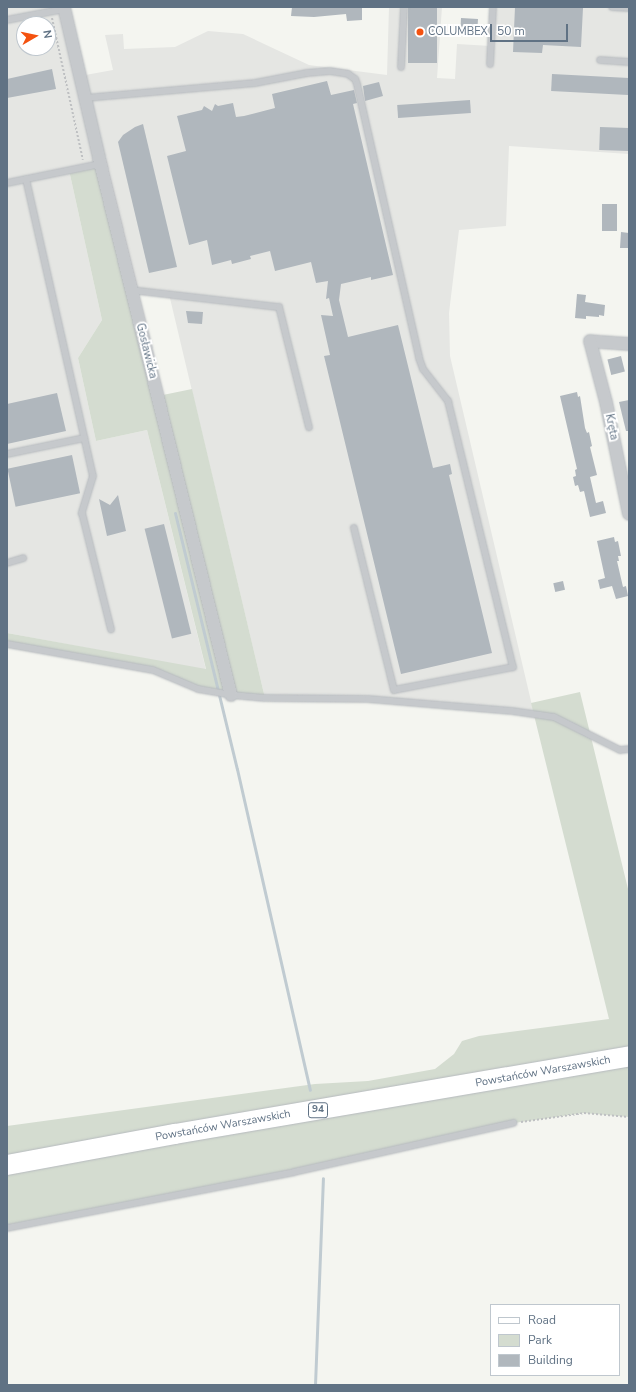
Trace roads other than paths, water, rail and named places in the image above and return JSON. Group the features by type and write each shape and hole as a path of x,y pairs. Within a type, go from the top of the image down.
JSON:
{"main road":[{"name":"Powstańców Warszawskich","path":"7,1165 175,1134 629,1056"}],"street":[{"name":"Gosławicka","path":"64,8 100,164 231,695"},
{"name":"Kręta","path":"629,344 590,341 606,402 629,514"}],"lane":[{"path":"32,7 34,15"},
{"path":"401,67 404,7"},
{"path":"490,64 493,7"},
{"path":"612,7 629,8"},
{"path":"7,20 64,8"},
{"path":"600,60 629,62"},
{"path":"85,98 255,83 307,73 330,71 348,74 355,79 419,358 423,369 448,400 512,667 394,690 354,528"},
{"path":"7,183 100,164"},
{"path":"26,179 93,476 82,513 111,629"},
{"path":"131,290 279,307 310,428"},
{"path":"7,454 84,438"},
{"path":"7,563 23,558"},
{"path":"7,644 153,670 198,689 231,695 264,698 368,699 519,712 554,717 620,750 629,749"},
{"path":"7,1228 294,1172 514,1123"}],"waterway":[{"path":"175,513 237,769 310,1090"},
{"path":"315,1385 323,1178"}],"place":[{"name":"COLUMBEX","path":"420,32"}]}
